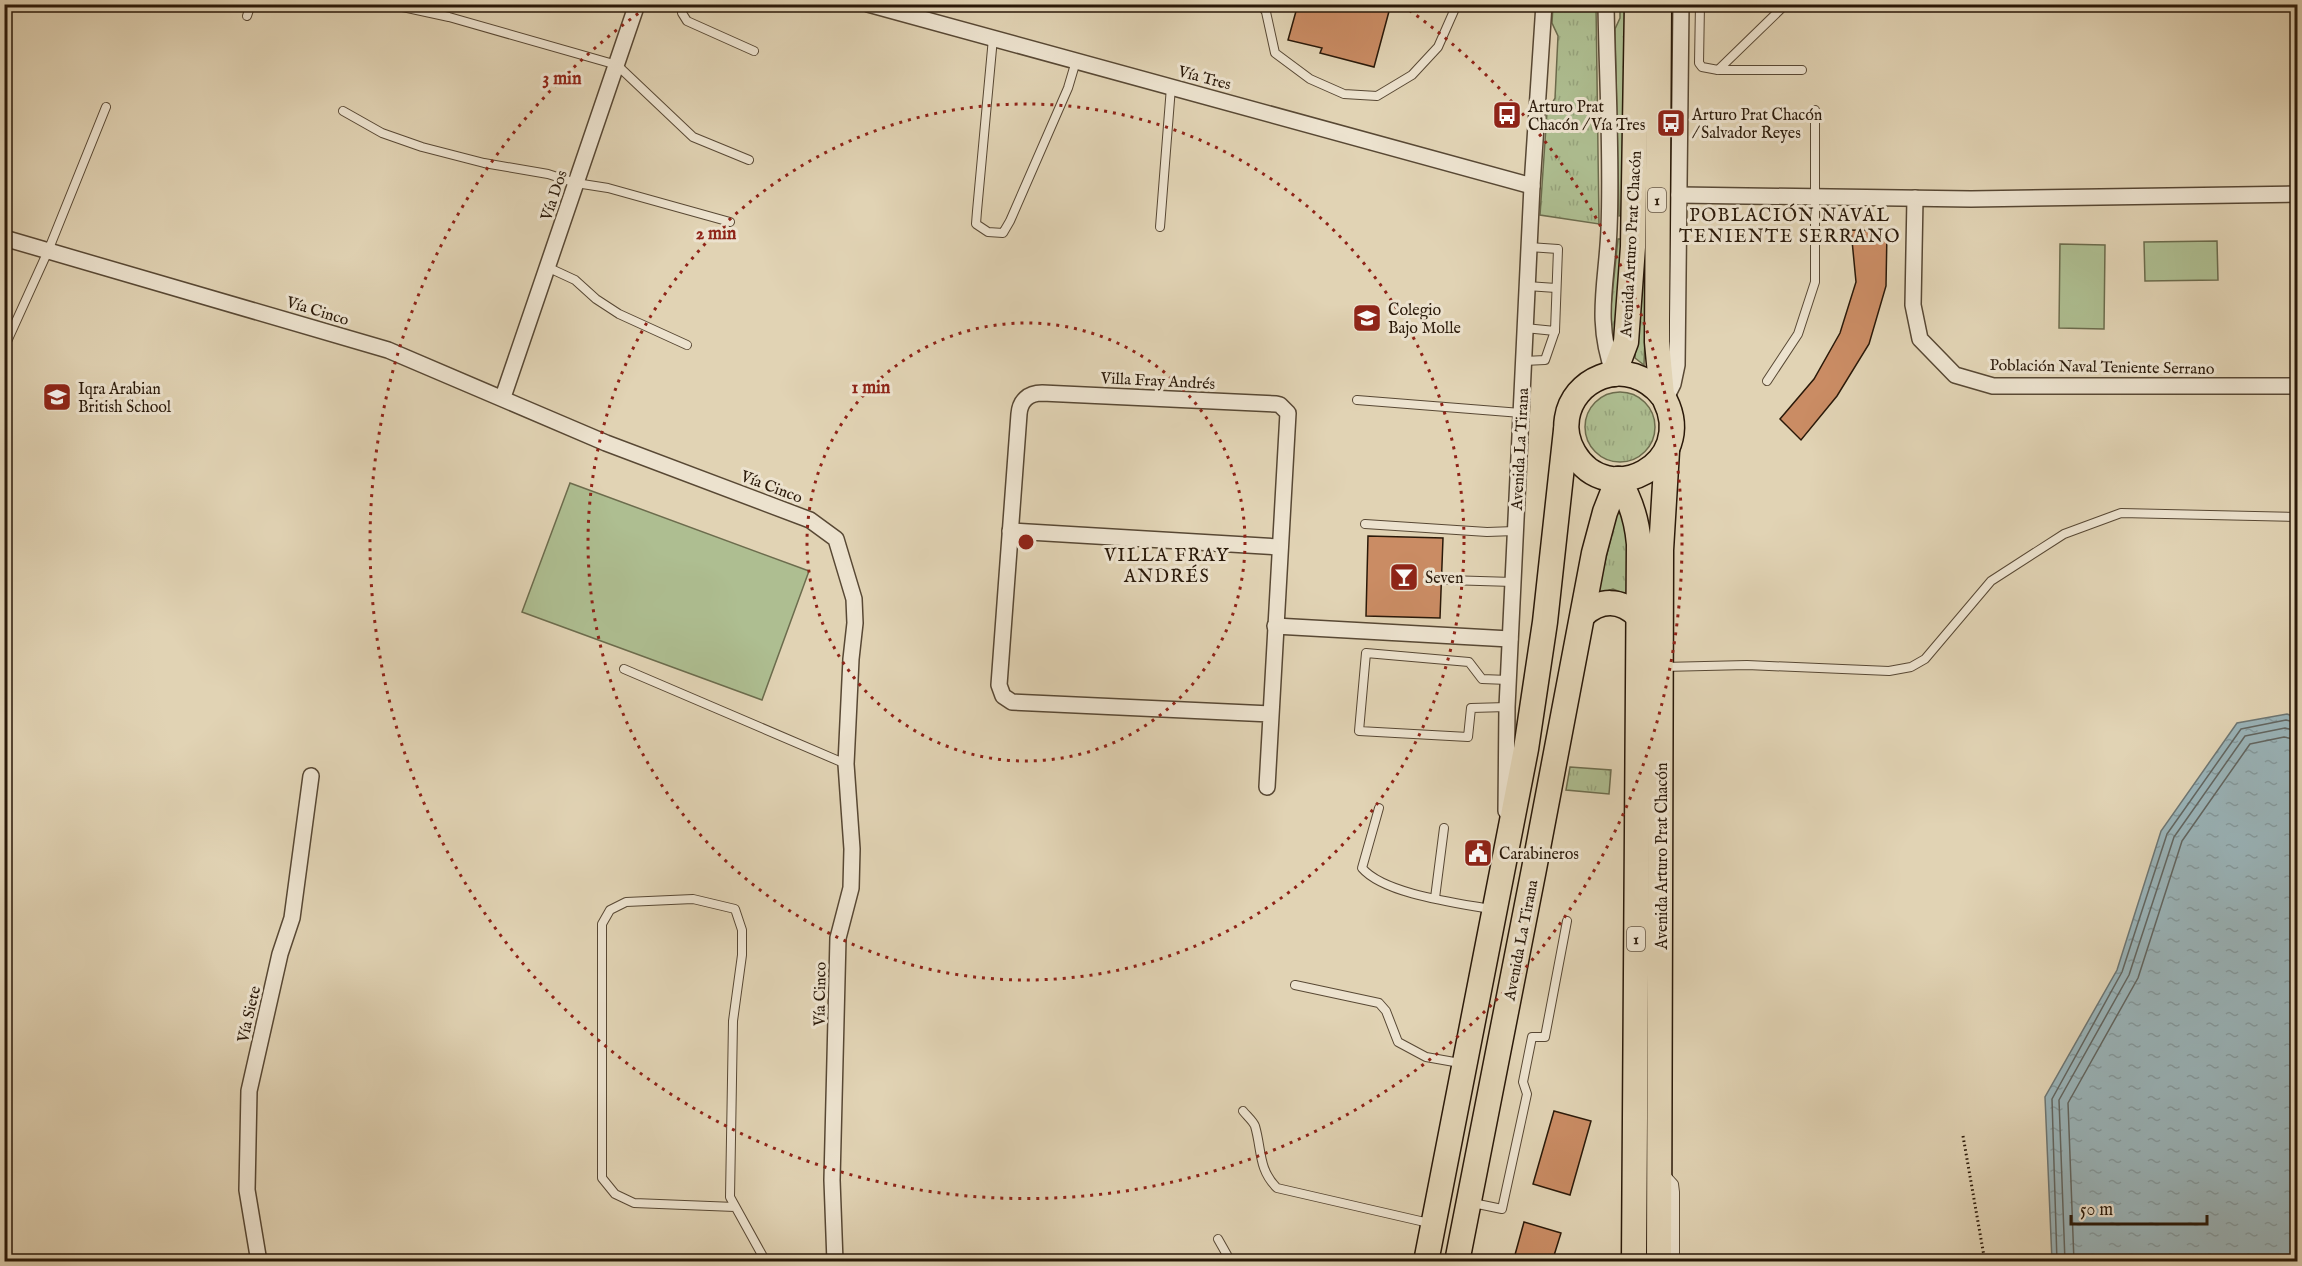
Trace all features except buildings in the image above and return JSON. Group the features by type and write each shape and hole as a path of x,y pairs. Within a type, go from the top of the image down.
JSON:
{"main road":[{"name":"Avenida Arturo Prat Chacón","path":"1614,374 1626,342 1633,257 1636,4"},
{"name":"Avenida Arturo Prat Chacón","path":"1659,4 1657,342 1664,397 1671,414 1673,429 1667,451 1662,528 1659,1262"},
{"path":"1664,397 1649,382 1641,378 1614,374 1593,381 1581,390 1569,408 1566,430 1571,447 1580,462 1593,473 1618,479 1647,472 1667,451"},
{"name":"Avenida La Tirana","path":"1426,1262 1537,686 1566,430"},
{"name":"Avenida Arturo Prat Chacón","path":"1618,479 1628,495 1638,528 1634,1262"},
{"name":"Avenida La Tirana","path":"1457,1262 1600,530 1618,479"},
{"path":"1583,615 1596,605 1611,602 1626,606 1638,616"}],"street":[{"name":"Vía Dos","path":"503,397 637,4"},
{"name":"Vía Tres","path":"868,4 1532,186"},
{"path":"1532,186 1544,4"},
{"name":"Avenida Arturo Prat Chacón","path":"1606,4 1609,221 1602,324 1614,374"},
{"path":"1664,397 1674,384 1677,365 1681,4"},
{"name":"Avenida La Tirana","path":"1505,856 1508,680 1532,186"},
{"path":"1679,195 1915,198 2298,194"},
{"name":"Población Naval Teniente Serrano","path":"1915,198 1913,305 1920,339 1955,375 1993,386 2298,386"},
{"name":"Vía Cinco","path":"4,238 388,350 503,397 606,443 810,519 836,539 854,599 855,623 846,764 852,849 851,888 838,938 832,1180 835,1262"},
{"name":"Villa Fray Andrés","path":"1267,787 1289,419 1284,408 1275,404 1031,394 1022,402 1020,408 1000,691 1012,702 1271,714"},
{"path":"1010,531 1280,547"},
{"path":"1275,626 1510,639"},
{"name":"Vía Siete","path":"259,1262 247,1190 249,1091 280,954 292,918 311,776"}],"lane":[{"path":"247,16 251,4"},
{"path":"389,4 449,17 617,65 693,137 749,160"},
{"path":"684,4 682,13 687,21 754,51"},
{"path":"1261,4 1266,12 1275,53 1310,79 1344,94 1377,96 1412,75 1438,47 1457,4"},
{"path":"1700,4 1699,63 1702,68 1802,70"},
{"path":"1718,70 1786,4"},
{"path":"993,38 976,224 988,232 1003,233 1010,221 1068,88 1076,61"},
{"path":"1160,227 1171,87"},
{"path":"4,348 48,251 106,107"},
{"path":"1767,381 1798,334 1815,282 1815,110"},
{"path":"343,111 382,133 422,147 548,174 576,183 608,188 730,222"},
{"path":"1524,361 1545,360 1555,331 1558,249 1529,247"},
{"path":"547,267 575,280 596,299 619,314 687,345"},
{"path":"1527,286 1556,288"},
{"path":"1525,328 1555,331"},
{"path":"1357,400 1521,413"},
{"path":"1662,667 1748,665 1889,671 1911,667 1925,658 1991,581 2064,534 2121,513 2298,517"},
{"path":"1365,524 1487,532 1515,531"},
{"path":"1447,580 1513,582"},
{"path":"1507,707 1471,708 1467,737 1359,732 1366,653 1469,662 1482,679 1508,680"},
{"path":"624,669 846,764"},
{"path":"1379,808 1362,868 1370,877 1403,891 1495,910"},
{"path":"1435,898 1444,828"},
{"path":"735,1207 634,1203 615,1194 602,1178 602,924 610,910 626,902 693,899 735,909 742,930 742,938 733,1021 730,1197 766,1262"},
{"path":"1468,1201 1502,1209 1527,1094 1524,1082 1532,1037 1545,1037 1568,921"},
{"path":"1295,985 1379,1003 1386,1011 1398,1042 1426,1057 1465,1063"},
{"path":"1243,1111 1254,1124 1261,1164 1277,1188 1434,1224"},
{"path":"1659,1167 1674,1184 1675,1262"},
{"path":"1218,1239 1231,1262"}],"path":[{"path":"1963,1136 1985,1262"}],"green space":[{"path":"1553,5 1596,5 1599,224 1540,215 1547,112 1555,98 1558,36 1552,23"},
{"path":"1620,5 1627,5 1626,215 1619,216 1615,29 1620,18"},
{"path":"1649,221 1644,365 1635,358 1642,222"},
{"path":"1618,239 1627,239 1620,341 1614,340 1609,325"},
{"path":"2217,241 2218,280 2145,281 2144,242"},
{"path":"2060,244 2105,245 2104,329 2059,328"},
{"path":"1627,392 1640,398 1649,407 1653,413 1655,427 1653,441 1645,452 1634,460 1613,462 1595,452 1587,441 1585,420 1595,402 1606,394"},
{"path":"570,483 809,571 762,700 522,612"},
{"path":"1618,509 1628,531 1628,595 1613,589 1597,594"},
{"path":"1570,767 1611,770 1609,794 1566,790"}],"water":[{"path":"2287,714 2298,718 2297,1261 2052,1261 2045,1097 2117,970 2161,831 2237,723"}],"place":[{"name":"Arturo Prat Chacón / Vía Tres","path":"1507,115"},
{"name":"Arturo Prat Chacón / Salvador Reyes","path":"1671,123"},
{"name":"Colegio Bajo Molle","path":"1367,318"},
{"name":"Iqra Arabian British School","path":"57,397"},
{"name":"Seven","path":"1404,577"},
{"name":"Carabineros","path":"1478,853"}],"district":[{"name":"POBLACIÓN NAVAL TENIENTE SERRANO","path":"1790,225"},
{"name":"VILLA FRAY ANDRÉS","path":"1167,565"}]}
